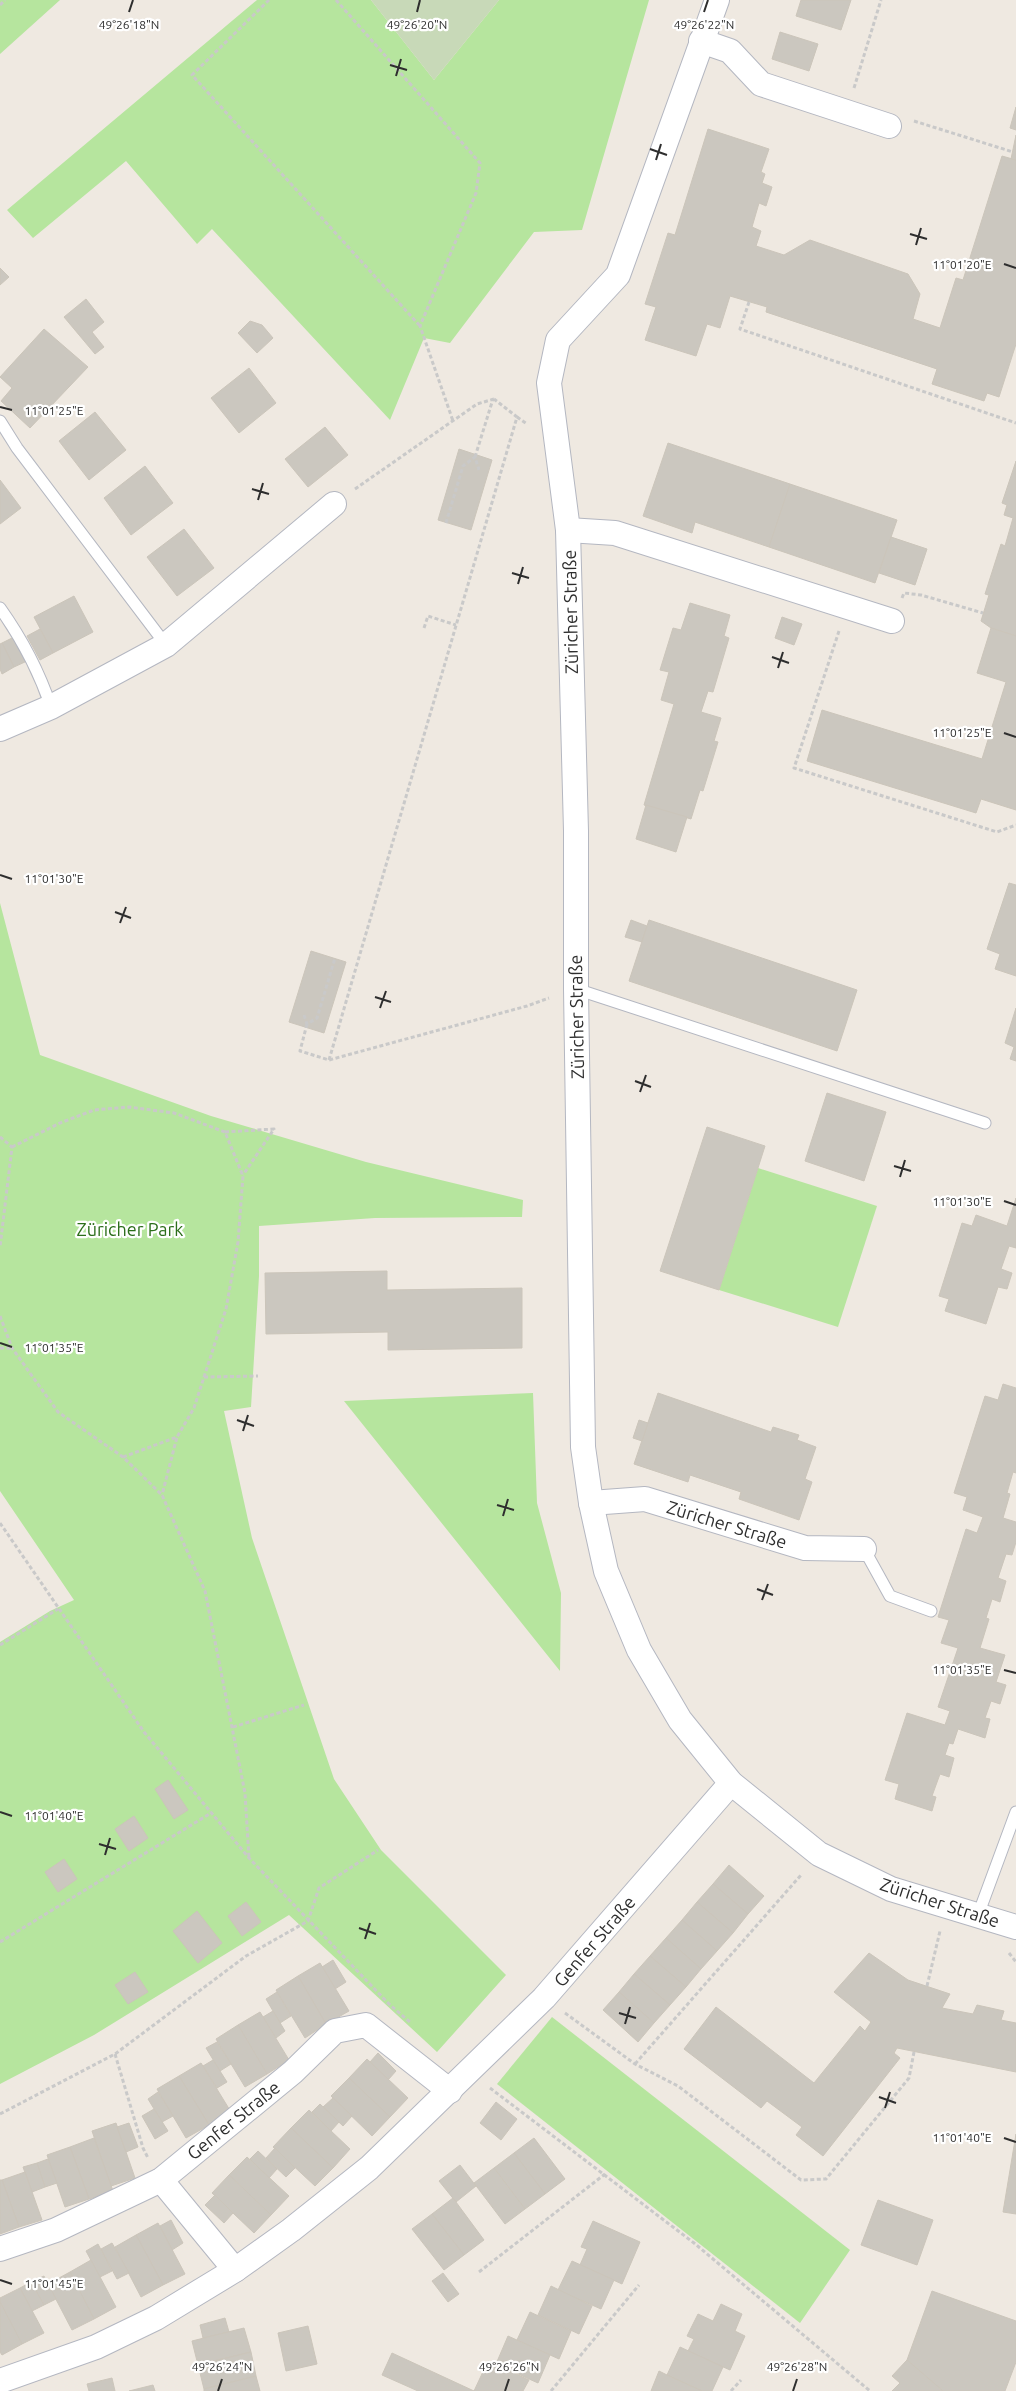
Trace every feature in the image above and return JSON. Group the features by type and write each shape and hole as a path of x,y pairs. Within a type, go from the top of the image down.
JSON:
{"street":[{"path":"717,0 701,41 730,51 761,84 890,126"},
{"name":"Züricher Straße","path":"701,41 618,275 558,340 549,382 568,530 576,831 576,989 583,1447 591,1504 606,1571 639,1650 680,1720 731,1783 819,1854 891,1889 1016,1927"},
{"path":"0,729 51,708 166,644 334,504"},
{"name":"Züricher Straße","path":"568,530 615,533 892,621"},
{"name":"Züricher Straße","path":"591,1504 645,1498 804,1548 864,1549"},
{"name":"Genfer Straße","path":"0,2381 96,2347 147,2322 235,2270 291,2230 369,2168 544,1998 731,1783"},
{"name":"Genfer Straße","path":"0,2249 56,2230 160,2180 293,2072 335,2031 366,2025 450,2091"},
{"path":"160,2180 235,2270"}],"lane":[{"path":"0,421 17,448 166,644"},
{"path":"0,608 18,634 36,668 51,708"},
{"path":"576,989 986,1123"},
{"path":"864,1549 890,1596 931,1611"},
{"path":"978,1915 1016,1812"}],"path":[{"path":"0,5 5,0"},
{"path":"269,0 192,75 420,326 453,421"},
{"path":"336,0 480,164 476,193 420,326"},
{"path":"847,111 880,0"},
{"path":"890,126 918,121 1013,152"},
{"path":"749,302 740,329 1016,423"},
{"path":"334,504 477,404 494,399"},
{"path":"446,523 463,466 475,456 494,399"},
{"path":"328,1060 517,417 494,399"},
{"path":"475,456 479,470"},
{"path":"892,621 904,593 921,595 983,613"},
{"path":"846,607 794,768 997,832 1016,825"},
{"path":"424,628 428,616 456,625"},
{"path":"335,958 317,1018 308,1024 300,1051 328,1060 527,1006 576,989"},
{"path":"304,1015 308,1024"},
{"path":"12,1147 60,1123 94,1110 130,1107 174,1113 225,1132 274,1129 243,1176"},
{"path":"162,1495 177,1437 194,1408 226,1309 238,1242 243,1176 225,1132"},
{"path":"0,1138 12,1147"},
{"path":"0,1247 12,1147"},
{"path":"0,1316 12,1348 58,1412 123,1456 162,1495 205,1591 245,1793 248,1858"},
{"path":"0,1348 12,1348"},
{"path":"204,1377 258,1376"},
{"path":"123,1456 177,1437"},
{"path":"0,1523 144,1732 248,1858 389,2004"},
{"path":"0,1645 58,1609"},
{"path":"233,1727 304,1705"},
{"path":"0,1942 212,1813"},
{"path":"0,2114 115,2054 246,1956 308,1921 319,1888 378,1850"},
{"path":"635,2064 819,1854"},
{"path":"927,1986 946,1905"},
{"path":"544,1998 635,2064 678,2086 801,2180 826,2179 909,2078 914,2052"},
{"path":"115,2054 142,2148 160,2180"},
{"path":"469,2072 605,2174 694,2244 870,2391"},
{"path":"479,2272 605,2174"},
{"path":"551,2391 639,2285"},
{"path":"731,2391 741,2380"}],"green space":[{"path":"0,0 60,0 0,54"},
{"path":"257,0 371,0 434,80 499,0 649,0 582,230 534,232 450,343 424,338 390,420 212,229 197,244 126,161 33,238 7,210"},
{"path":"371,0 499,0 434,80"},
{"name":"Züricher Park","path":"0,903 40,1055 211,1116 366,1162 523,1200 522,1217 375,1218 259,1226 259,1276 251,1407 224,1411 252,1538 334,1779 381,1850 506,1975 437,2052 289,1915 94,2035 0,2084 0,1642 50,1611 74,1600 0,1491"},
{"path":"758,1168 877,1206 838,1327 719,1290"},
{"path":"533,1393 537,1503 561,1593 560,1671 344,1401"},
{"path":"552,2017 850,2250 800,2323 497,2084"}],"building":[{"path":"801,0 851,0 841,30 796,16"},
{"path":"780,32 818,44 809,71 772,59"},
{"path":"1016,107 1016,130 1010,128"},
{"path":"708,129 769,149 761,172 765,174 762,183 772,187 766,206 759,203 752,227 761,231 756,246 784,255 810,240 908,274 920,294 913,319 940,328 956,278 963,280 1002,156 1016,160 1016,344 999,397 987,393 984,401 932,384 937,369 766,312 767,307 730,296 720,328 707,324 696,356 645,340 656,307 645,304 668,233 675,235"},
{"path":"1016,135 1016,160 1011,159"},
{"path":"0,268 9,277 0,285"},
{"path":"86,299 104,322 92,332 104,347 95,354 64,317"},
{"path":"250,321 262,325 273,338 257,353 238,333"},
{"path":"44,329 88,367 30,428 1,401 12,388 0,377"},
{"path":"249,368 276,403 239,433 211,398"},
{"path":"95,412 126,450 89,480 59,441"},
{"path":"325,427 348,455 308,487 285,459"},
{"path":"668,443 790,484 769,547 695,522 692,533 643,516"},
{"path":"459,449 492,460 471,530 438,520"},
{"path":"1016,461 1016,636 991,628 981,621 989,595 985,594 1001,544 1005,546 1013,518 1004,515 1007,505 1002,503"},
{"path":"145,466 173,503 131,535 104,498"},
{"path":"0,480 21,508 0,524"},
{"path":"790,484 897,520 875,583 769,547"},
{"path":"184,529 214,568 177,596 147,557"},
{"path":"891,537 927,549 915,585 879,573"},
{"path":"74,596 93,632 53,653 34,617"},
{"path":"690,603 730,615 724,636 729,638 713,692 708,691 701,712 721,718 714,741 718,742 703,791 700,790 691,819 644,805 674,704 661,700 669,672 660,670 673,628 681,630"},
{"path":"782,617 802,624 794,645 775,638"},
{"path":"991,628 1016,636 1016,810 981,799 976,813 807,761 822,710 982,759 1006,682 977,673"},
{"path":"40,629 53,653 40,660 27,636"},
{"path":"14,637 27,661 14,667 2,643"},
{"path":"2,643 14,667 2,674 0,669 0,644"},
{"path":"646,805 687,817 676,852 636,839"},
{"path":"1009,883 1016,885 1016,976 995,969 1000,954 987,949"},
{"path":"631,920 647,926 642,942 625,937"},
{"path":"649,920 857,990 837,1051 629,981"},
{"path":"311,951 346,962 324,1033 289,1022"},
{"path":"1016,1008 1016,1061 1010,1059 1014,1047 1005,1043"},
{"path":"827,1093 886,1112 864,1181 805,1161"},
{"path":"707,1127 765,1146 719,1290 660,1271"},
{"path":"1016,1198 1016,1248 1009,1246 1001,1269 1012,1273 1007,1289 998,1287 986,1324 945,1311 949,1299 939,1296 962,1223 972,1226 976,1215 1007,1226"},
{"path":"387,1271 387,1290 522,1288 522,1348 388,1350 388,1332 266,1334 265,1273"},
{"path":"1003,1384 1016,1388 1016,1473 1013,1472 1007,1493 1010,1494 1003,1518 1016,1522 1016,1542 1012,1555 1006,1554 998,1578 1006,1581 1000,1602 992,1599 986,1618 989,1619 980,1648 1005,1655 996,1682 1006,1685 1000,1704 991,1701 985,1718 990,1719 985,1738 958,1729 953,1744 949,1743 945,1755 954,1758 949,1777 940,1774 932,1796 936,1797 932,1811 895,1799 899,1784 885,1780 907,1713 945,1725 950,1711 938,1707 958,1648 941,1643 949,1620 938,1617 966,1529 977,1533 983,1517 963,1510 967,1497 954,1493 985,1396 998,1400"},
{"path":"658,1393 771,1432 773,1427 799,1435 797,1440 816,1447 805,1479 812,1482 799,1520 739,1499 741,1492 690,1475 688,1482 634,1464"},
{"path":"639,1420 648,1423 642,1441 633,1438"},
{"path":"168,1780 188,1810 174,1819 155,1789"},
{"path":"134,1816 148,1838 129,1851 115,1829"},
{"path":"64,1859 77,1879 58,1892 45,1872"},
{"path":"729,1865 764,1896 748,1914 713,1884"},
{"path":"713,1884 748,1914 733,1933 697,1902"},
{"path":"246,1902 261,1922 242,1936 228,1916"},
{"path":"697,1902 733,1933 717,1951 682,1920"},
{"path":"197,1911 222,1943 198,1963 173,1931"},
{"path":"682,1920 717,1951 701,1969 666,1938"},
{"path":"666,1938 701,1969 686,1987 650,1956"},
{"path":"869,1953 908,1980 950,1994 942,2008 973,2014 977,2005 1004,2011 1001,2020 1016,2023 1016,2072 897,2048 894,2053 900,2058 823,2156 796,2135 802,2127 767,2101 761,2108 684,2049 716,2007 814,2083 860,2026 865,2031 871,2022 834,1992"},
{"path":"650,1956 686,1987 670,2005 634,1974"},
{"path":"333,1960 346,1982 335,1989 322,1967"},
{"path":"320,1963 349,2011 326,2024 298,1976"},
{"path":"135,1972 148,1992 128,2004 115,1985"},
{"path":"634,1974 670,2005 654,2023 619,1992"},
{"path":"298,1976 326,2024 305,2038 276,1990"},
{"path":"277,1992 291,2016 280,2023 266,1999"},
{"path":"619,1992 654,2023 638,2042 603,2010"},
{"path":"273,2011 285,2031 276,2038 263,2017"},
{"path":"260,2012 289,2060 267,2074 238,2025"},
{"path":"238,2025 267,2074 245,2087 216,2039"},
{"path":"217,2042 231,2064 220,2071 206,2048"},
{"path":"378,2053 396,2071 388,2080 370,2062"},
{"path":"367,2059 408,2098 390,2117 349,2078"},
{"path":"213,2060 227,2082 217,2088 203,2066"},
{"path":"201,2063 231,2112 209,2125 179,2076"},
{"path":"179,2076 209,2125 186,2138 157,2089"},
{"path":"349,2078 390,2117 372,2136 331,2096"},
{"path":"158,2092 173,2116 162,2122 148,2099"},
{"path":"333,2098 352,2116 343,2126 323,2107"},
{"path":"496,2102 517,2119 501,2140 480,2123"},
{"path":"320,2104 339,2122 331,2131 312,2112"},
{"path":"154,2109 168,2131 155,2139 142,2116"},
{"path":"309,2110 350,2149 333,2168 291,2128"},
{"path":"116,2123 135,2178 111,2186 92,2131"},
{"path":"129,2123 138,2147 126,2152 117,2127"},
{"path":"291,2128 333,2168 315,2186 273,2147"},
{"path":"1016,2134 1016,2214 1003,2212"},
{"path":"94,2138 113,2191 89,2199 70,2147"},
{"path":"534,2138 565,2179 545,2194 514,2153"},
{"path":"70,2147 89,2199 65,2207 47,2155"},
{"path":"275,2148 295,2168 286,2177 266,2158"},
{"path":"258,2151 277,2169 269,2178 250,2159"},
{"path":"514,2153 545,2194 525,2209 494,2168"},
{"path":"247,2157 289,2196 271,2215 229,2175"},
{"path":"48,2159 57,2183 45,2187 37,2163"},
{"path":"37,2163 45,2187 32,2192 23,2167"},
{"path":"460,2165 476,2186 456,2202 439,2181"},
{"path":"494,2168 525,2209 505,2224 474,2183"},
{"path":"25,2172 42,2220 19,2227 2,2180"},
{"path":"229,2175 271,2215 254,2233 212,2193"},
{"path":"0,2180 2,2180 19,2227 0,2234"},
{"path":"215,2195 233,2213 224,2223 205,2205"},
{"path":"453,2198 484,2240 464,2255 432,2214"},
{"path":"878,2200 933,2220 917,2265 861,2245"},
{"path":"432,2214 464,2255 444,2270 412,2229"},
{"path":"171,2220 183,2243 172,2250 160,2226"},
{"path":"593,2221 640,2242 622,2284 580,2265 587,2249 581,2247"},
{"path":"158,2223 185,2274 163,2285 136,2235"},
{"path":"136,2235 163,2285 141,2297 115,2247"},
{"path":"112,2243 129,2273 117,2279 101,2249"},
{"path":"98,2244 112,2271 100,2277 86,2251"},
{"path":"91,2260 116,2307 94,2319 70,2272"},
{"path":"572,2261 614,2280 601,2309 558,2290"},
{"path":"70,2272 94,2319 72,2330 48,2284"},
{"path":"443,2273 459,2294 448,2302 432,2281"},
{"path":"44,2276 56,2299 44,2305 31,2282"},
{"path":"31,2282 44,2305 32,2311 20,2288"},
{"path":"551,2286 592,2306 579,2334 538,2315"},
{"path":"20,2288 44,2333 22,2344 0,2302 0,2298"},
{"path":"932,2291 1016,2321 1016,2362 1005,2391 943,2391 907,2360"},
{"path":"0,2302 22,2344 2,2355 0,2352"},
{"path":"721,2304 742,2314 735,2331 745,2336 730,2370 688,2351 694,2339 687,2336 698,2314 713,2321"},
{"path":"530,2312 571,2331 559,2359 517,2340"},
{"path":"225,2318 229,2332 203,2338 200,2325"},
{"path":"308,2326 317,2364 286,2371 278,2333"},
{"path":"244,2328 251,2352 198,2365 192,2341"},
{"path":"508,2336 550,2355 538,2383 496,2364"},
{"path":"680,2347 723,2367 712,2391 702,2391 667,2375"},
{"path":"251,2352 256,2376 204,2389 198,2365"},
{"path":"392,2353 474,2391 418,2391 382,2375"},
{"path":"907,2360 943,2391 892,2391 900,2383 892,2376"},
{"path":"488,2361 529,2380 523,2391 474,2391"},
{"path":"659,2371 667,2375 702,2391 651,2391"},
{"path":"256,2376 260,2391 204,2391 204,2389"},
{"path":"112,2378 115,2391 89,2391 87,2384"},
{"path":"153,2385 155,2391 129,2391"}]}
